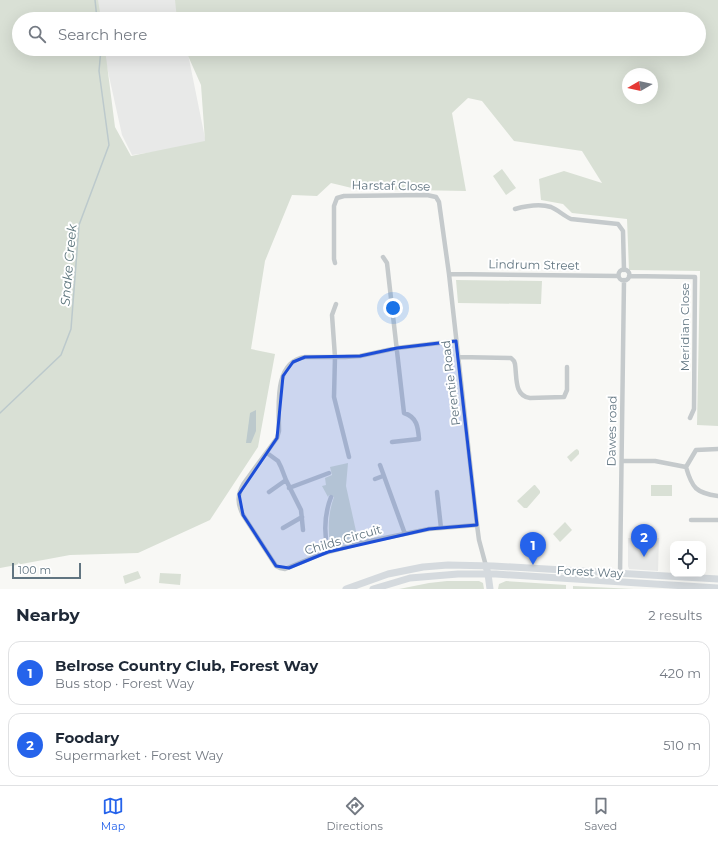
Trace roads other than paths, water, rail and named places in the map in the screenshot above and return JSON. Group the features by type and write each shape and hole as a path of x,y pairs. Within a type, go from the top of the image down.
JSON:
{"main road":[{"name":"Forest Way","path":"346,589 388,574 423,567 448,565 718,579"},
{"path":"486,566 490,589"},
{"name":"Forest Way","path":"373,589 418,577 446,574 488,574 718,588"}],"street":[{"name":"Harstaf Close","path":"336,263 334,259 334,206 338,198 344,196 421,195 434,196 438,199"},
{"name":"Perentie Road","path":"438,199 449,274 477,526 486,566"},
{"path":"515,209 524,206 545,206 571,219 618,224 623,231 624,270 627,271 629,276 627,280 620,279 618,276 619,272 624,270"},
{"path":"383,257 387,263 404,413 410,415 417,423 419,439 392,442"},
{"name":"Lindrum Street","path":"449,274 618,276"},
{"name":"Meridian Close","path":"629,276 695,277 694,409 690,418"},
{"name":"Dawes road","path":"620,582 624,280"},
{"path":"336,304 332,315 335,357 335,406 349,457"},
{"name":"Childs Circuit","path":"456,341 397,348 360,356 299,358 293,362 280,383 279,431 277,438 244,483 240,490 238,500 239,507 243,515 276,566 280,568 289,568 328,552 365,542 441,528 477,526"},
{"path":"458,357 510,358 514,360 518,390 525,398 564,398 567,390 567,367"},
{"path":"718,449 696,450 686,467 689,479 696,489 701,493 718,496"},
{"path":"267,453 278,461 301,510 303,530"},
{"path":"622,461 655,461 686,467"},
{"path":"380,465 405,534"},
{"path":"290,488 330,473"},
{"path":"375,478 384,476"},
{"path":"269,492 286,480"},
{"path":"437,492 441,528"},
{"path":"328,552 325,538 326,515 330,497"},
{"path":"283,528 302,517"},
{"path":"691,520 718,520"}],"waterway":[{"name":"Snake Creek","path":"95,0 96,12"},
{"name":"Snake Creek","path":"0,413 61,355 71,329 79,225 109,145 99,71 100,56"}],"place":[{"name":"Foodary","path":"644,557"},
{"name":"Belrose Country Club, Forest Way","path":"533,565"}]}
